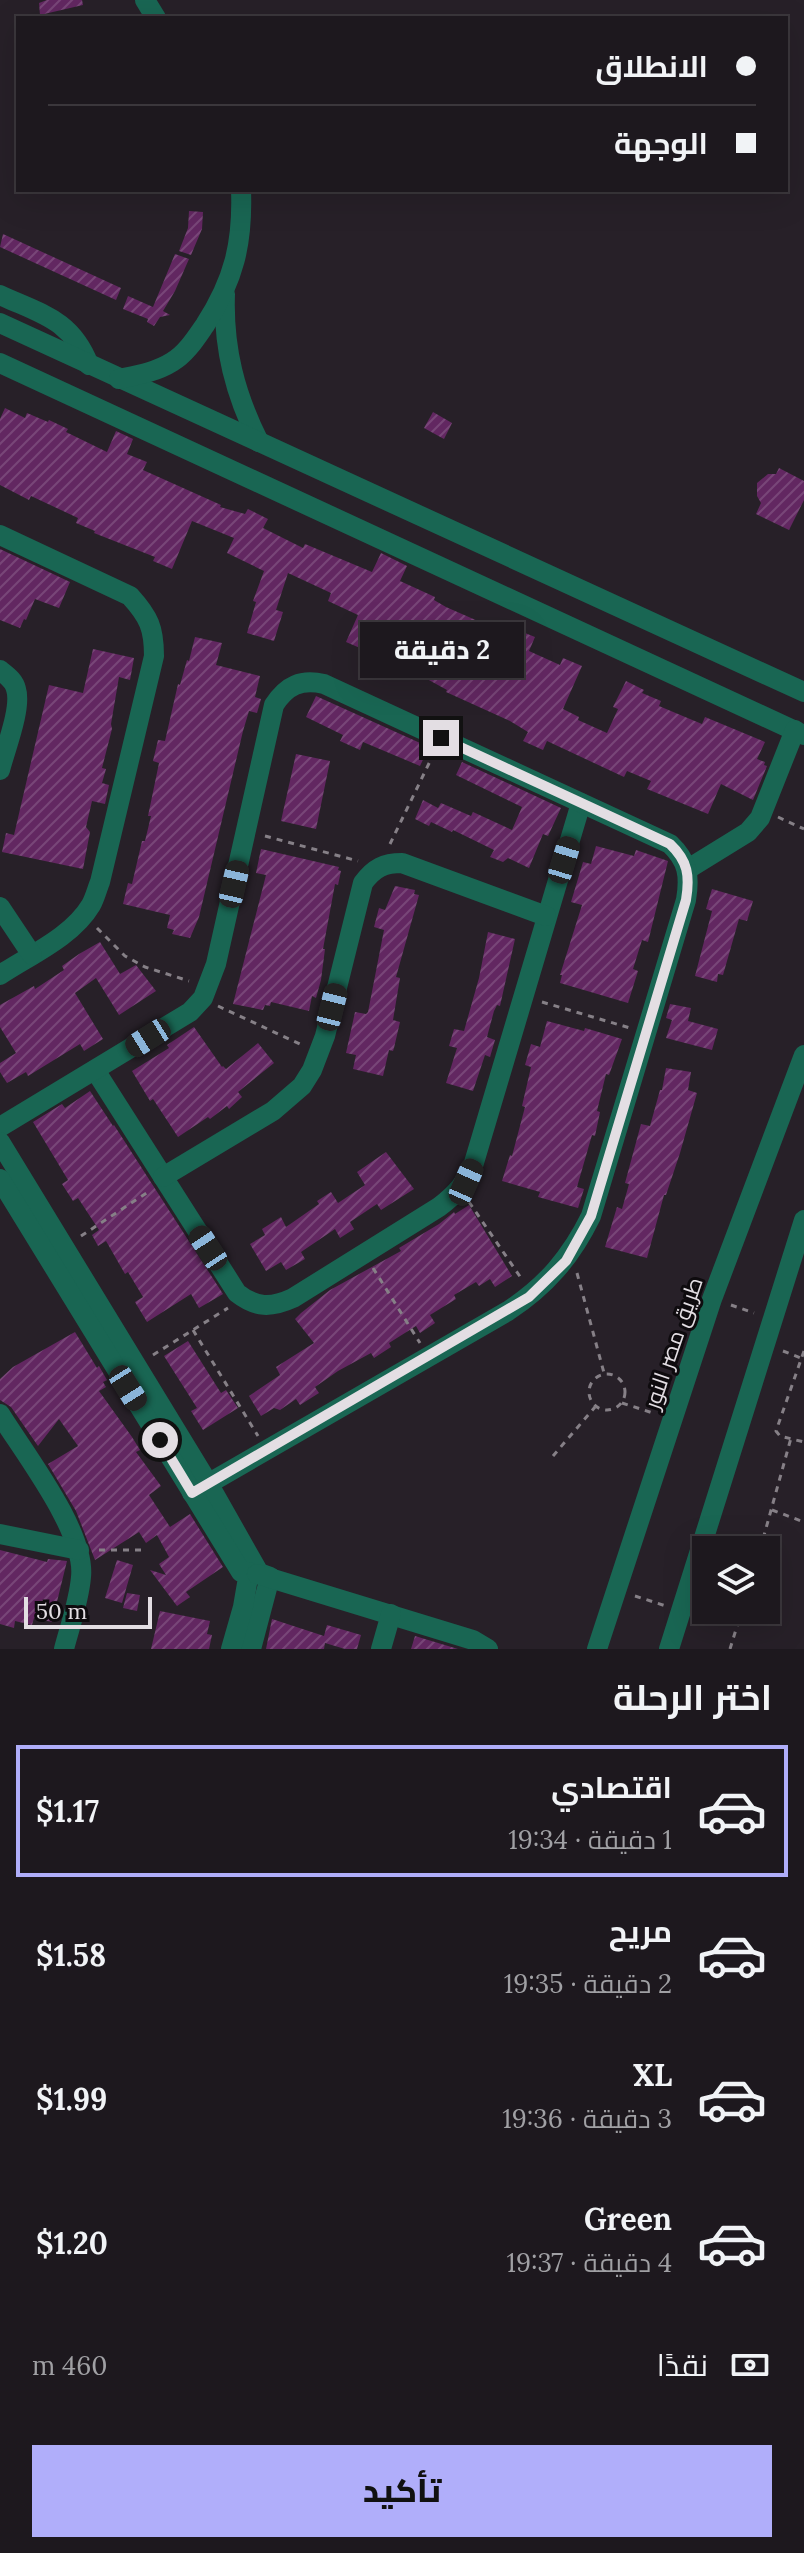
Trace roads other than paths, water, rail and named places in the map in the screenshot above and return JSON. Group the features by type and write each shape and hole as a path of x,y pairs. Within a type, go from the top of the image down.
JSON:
{"street":[{"path":"119,379 149,373 175,361 195,340 225,290 239,246 241,192"},
{"path":"225,290 224,321 234,384 259,442"},
{"path":"0,295 55,320 82,347 89,365"},
{"path":"0,323 804,692"},
{"path":"0,363 799,732 764,810 748,832 688,869"},
{"path":"0,535 130,596 145,613 154,634 154,656 100,882 92,904 59,937 0,975"},
{"path":"0,670 11,679 17,690 16,709 0,770"},
{"path":"0,1127 190,1012 205,993 216,964 274,705 282,692 294,684 309,681 324,684 670,844 682,855 688,869 686,900 591,1216 571,1252 549,1280 532,1294 200,1488"},
{"path":"95,1070 237,1293 249,1303 279,1305 439,1207 460,1189 473,1166 581,803"},
{"path":"164,1179 288,1100 307,1078 320,1053 363,883 379,867 402,863 546,916"},
{"path":"0,907 32,955"},
{"name":"طريق مصر النور","path":"597,1649 712,1299 804,1055"},
{"path":"0,1142 136,1366 241,1572 270,1577"},
{"path":"0,1179 200,1488 259,1573 473,1640 488,1649"},
{"path":"669,1649 804,1220"},
{"path":"0,1414 70,1525 79,1550 81,1577 64,1649"},
{"path":"0,1534 79,1550"},
{"path":"231,1649 249,1572"},
{"path":"251,1649 270,1577"},
{"path":"381,1649 391,1614"}]}
